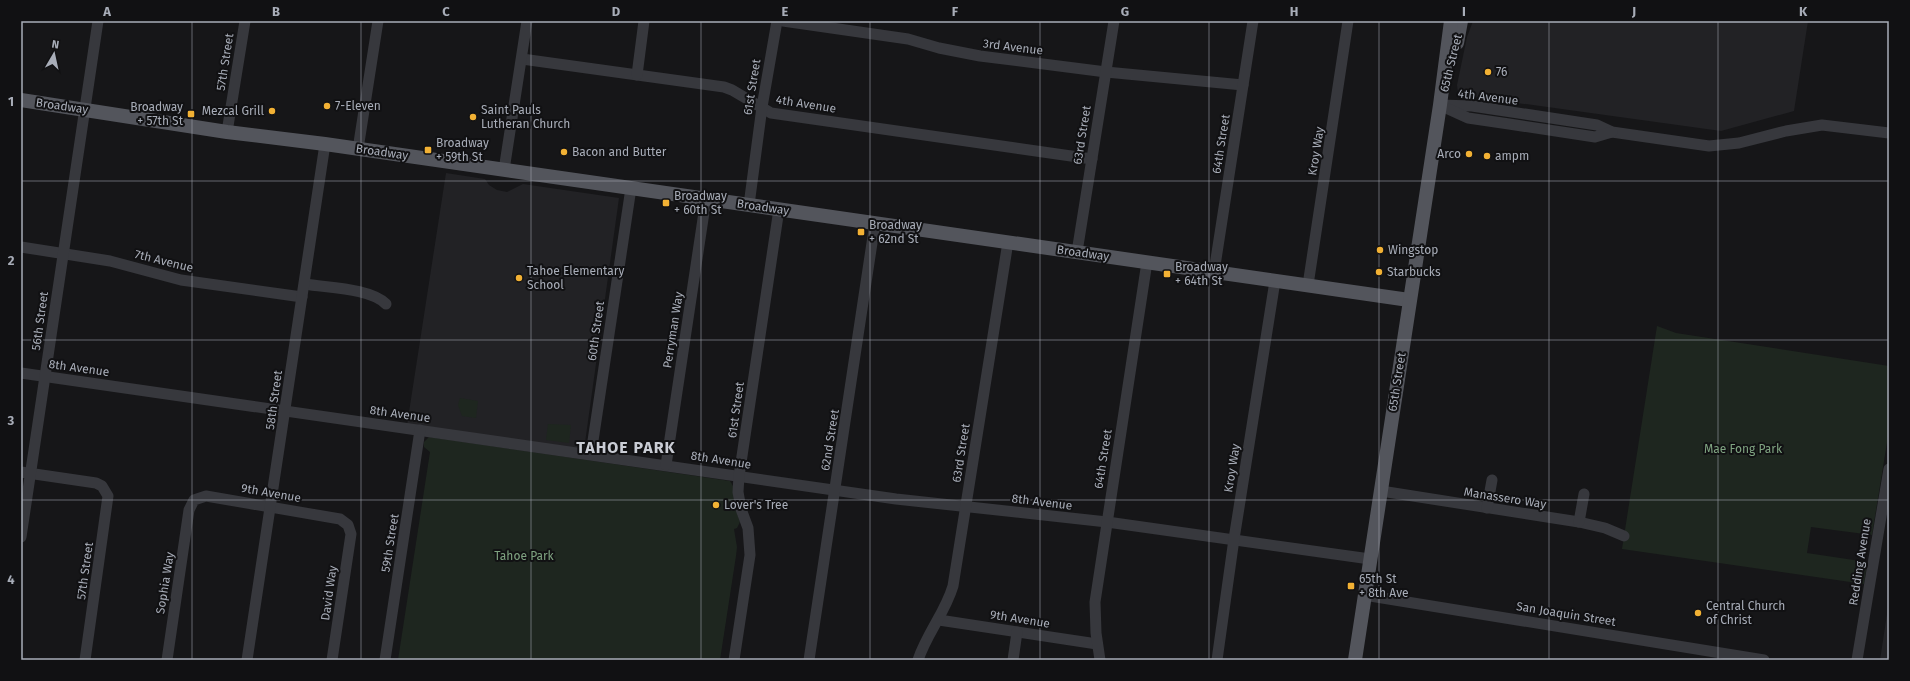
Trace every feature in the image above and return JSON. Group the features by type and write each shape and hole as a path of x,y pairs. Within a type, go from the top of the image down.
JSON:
{"main road":[{"name":"65th Street","path":"1354,660 1440,105 1451,21"},
{"name":"65th Street","path":"1440,105 1452,67 1461,21"},
{"name":"Broadway","path":"21,100 227,132 325,144 1409,300"}],"street":[{"name":"56th Street","path":"21,537 26,473 46,376 62,254 98,21"},
{"name":"57th Street","path":"227,132 245,21"},
{"path":"358,149 378,21"},
{"path":"504,170 527,21"},
{"path":"637,75 644,21"},
{"name":"61st Street","path":"749,205 762,107 777,21"},
{"name":"3rd Avenue","path":"783,21 908,39 939,48 980,56 1106,72 1243,85"},
{"name":"63rd Street","path":"1077,252 1114,21"},
{"name":"64th Street","path":"1214,272 1253,21"},
{"name":"Kroy Way","path":"1308,285 1348,21"},
{"name":"4th Avenue","path":"522,58 724,87 732,90 771,113 1092,159"},
{"name":"4th Avenue","path":"1440,105 1468,118 1595,137 1612,132 1709,146 1739,143 1786,131 1822,125 1889,133"},
{"name":"58th Street","path":"247,660 286,411 325,144"},
{"name":"60th Street","path":"591,454 631,188"},
{"name":"Perryman Way","path":"666,465 706,199"},
{"name":"61st Street","path":"734,660 750,555 748,528 741,509 738,492 739,476 779,209"},
{"name":"62nd Street","path":"809,660 875,223"},
{"name":"63rd Street","path":"918,660 929,634 939,620 949,600 953,586 1008,242"},
{"name":"7th Avenue","path":"21,248 110,260 180,280 302,297"},
{"name":"64th Street","path":"1100,660 1094,616 1095,602 1147,262"},
{"name":"Kroy Way","path":"1217,660 1234,539 1275,281"},
{"path":"305,284 367,293 382,300 386,304"},
{"name":"8th Avenue","path":"21,373 835,490 1107,522 1370,559"},
{"name":"59th Street","path":"385,660 420,430"},
{"name":"Redding Avenue","path":"1858,660 1889,469"},
{"name":"57th Street","path":"26,473 96,483 102,486 106,491 108,500 85,660"},
{"path":"1487,508 1492,480"},
{"name":"Manassero Way","path":"1380,491 1579,522 1624,536"},
{"path":"1579,522 1584,494"},
{"name":"9th Avenue","path":"190,510 194,500 206,496 340,519 345,521 350,530"},
{"name":"Sophia Way","path":"166,660 190,510"},
{"name":"David Way","path":"332,660 350,530"},
{"name":"San Joaquin Street","path":"1364,596 1764,660"},
{"name":"9th Avenue","path":"939,620 1097,644"},
{"path":"1013,660 1017,632"}],"shaded area":[{"path":"1473,21 1808,21 1794,111 1721,131 1467,96 1458,92 1457,85 1467,37"},
{"name":"Tahoe Elementary School","path":"446,173 485,179 489,185 497,190 507,192 523,184 619,198 584,450 407,425"},
{"path":"1889,601 1889,660 1880,660"}],"green space":[{"name":"Mae Fong Park","path":"1657,326 1676,333 1889,366 1889,430 1872,535 1811,527 1807,553 1867,562 1864,584 1622,549"},
{"path":"460,398 478,401 476,418 462,416 458,405"},
{"path":"548,424 571,425 569,443 546,440"},
{"name":"Tahoe Park","path":"429,437 730,481 733,486 734,504 740,522 737,528 734,529 737,547 720,660 398,660 430,452 424,447 424,442"}],"place":[{"name":"76","path":"1488,72"},
{"name":"7-Eleven","path":"327,106"},
{"name":"Mezcal Grill","path":"272,111"},
{"name":"Broadway + 57th St","path":"191,114"},
{"name":"Saint Pauls Lutheran Church","path":"473,117"},
{"name":"Broadway + 59th St","path":"428,150"},
{"name":"Bacon and Butter","path":"564,152"},
{"name":"Arco","path":"1469,154"},
{"name":"ampm","path":"1487,156"},
{"name":"Broadway + 60th St","path":"666,203"},
{"name":"Broadway + 62nd St","path":"861,232"},
{"name":"Wingstop","path":"1380,250"},
{"name":"Starbucks","path":"1379,272"},
{"name":"Broadway + 64th St","path":"1167,274"},
{"name":"Tahoe Elementary School","path":"519,278"},
{"name":"Lover's Tree","path":"716,505"},
{"name":"65th St + 8th Ave","path":"1351,586"},
{"name":"Central Church of Christ","path":"1698,613"}],"district":[{"name":"TAHOE PARK","path":"626,447"}]}
